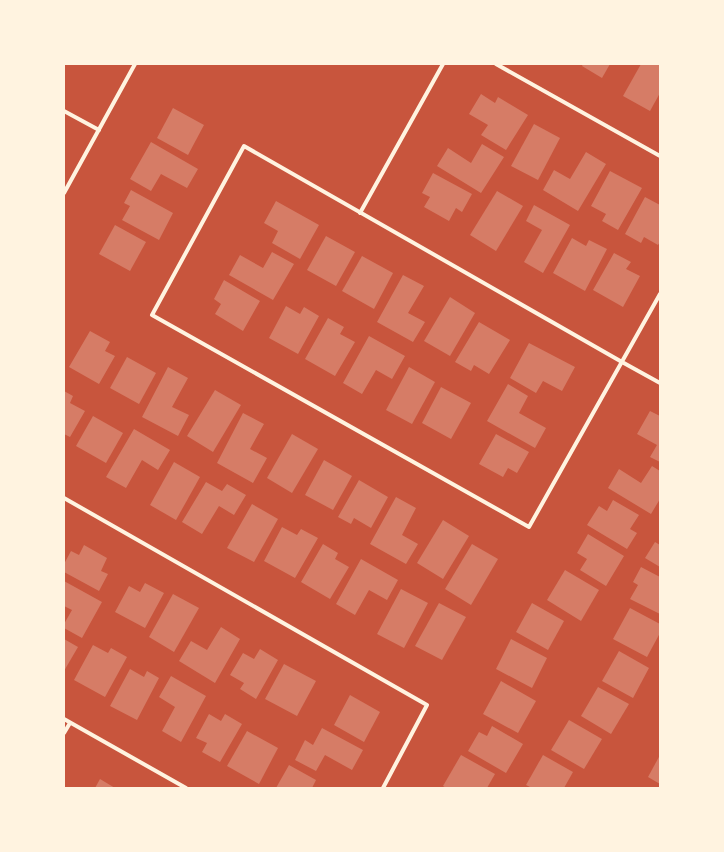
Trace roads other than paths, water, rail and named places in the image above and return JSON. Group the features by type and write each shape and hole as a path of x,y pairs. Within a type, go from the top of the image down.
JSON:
{"street":[{"path":"64,193 135,64"},
{"path":"360,213 443,64"},
{"path":"496,64 660,156"},
{"path":"64,111 99,130"},
{"path":"660,294 622,362 530,527 152,316 244,146 360,213 622,362 660,383"},
{"path":"64,498 427,705 383,788"},
{"path":"64,720 186,788"},
{"path":"64,733 70,723"}]}
